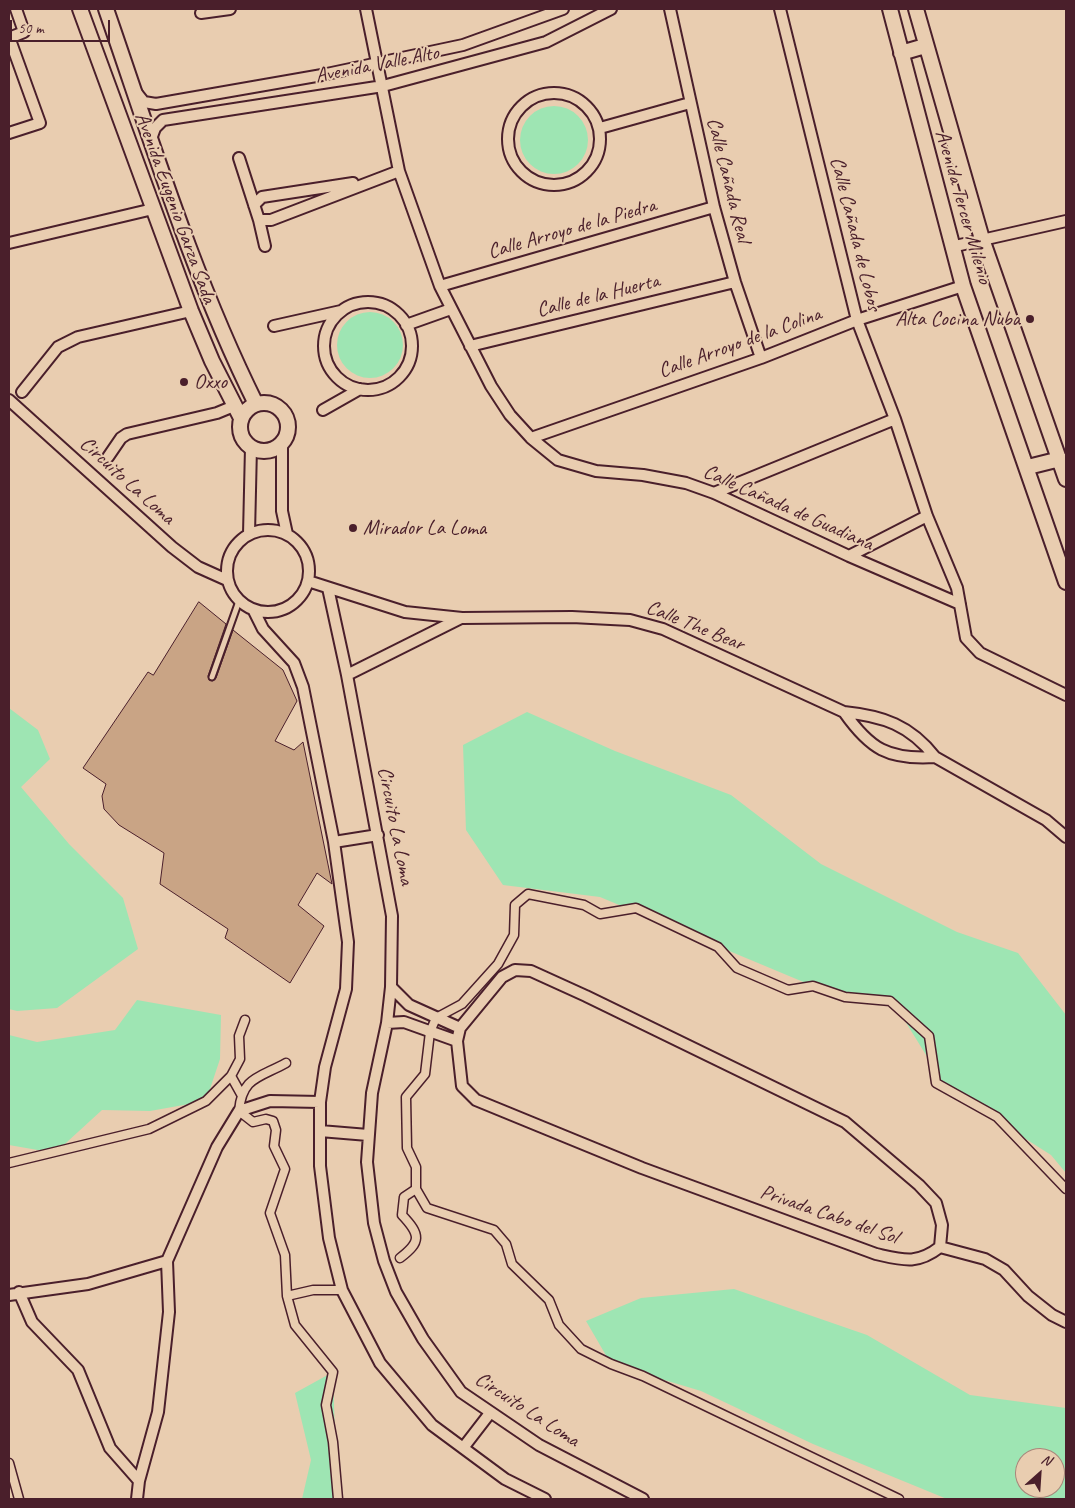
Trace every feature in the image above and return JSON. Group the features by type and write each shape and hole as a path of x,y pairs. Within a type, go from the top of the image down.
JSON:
{"street":[{"path":"9,133 40,123 9,37 24,32 16,9"},
{"name":"Avenida Eugenio Garza Sada","path":"80,9 191,311 238,412"},
{"name":"Avenida Eugenio Garza Sada","path":"106,9 199,276 233,357 256,404"},
{"path":"201,13 230,9"},
{"name":"Calle Cañada de Guadiana","path":"366,9 399,171 440,286 470,346 510,415 531,438 558,460 596,471 643,475 686,483 714,493 849,556 960,604"},
{"name":"Avenida Valle Alto","path":"134,90 144,102 156,104 378,63 463,45 563,9"},
{"name":"Avenida Valle Alto","path":"151,139 155,128 163,120 383,86 546,42 611,9"},
{"name":"Calle Cañada Real","path":"670,9 714,207 735,282 761,358"},
{"name":"Calle Cañada de Lobos","path":"780,9 857,320 895,419 927,516 957,588 960,604"},
{"name":"Avenida Tercer Milenio","path":"890,9 951,247 1066,582"},
{"name":"Avenida Tercer Milenio","path":"918,9 925,46 982,239 1066,479"},
{"path":"901,54 925,46"},
{"path":"565,93 576,98 595,116 600,128 600,144 591,167 572,182 558,185 540,183 530,178 521,172 509,149 508,134 517,110 524,102 542,94 565,93"},
{"path":"600,128 690,103"},
{"path":"239,158 259,220 265,246"},
{"path":"259,220 271,220 399,171"},
{"path":"254,205 262,197 371,181"},
{"name":"Calle Arroyo de la Piedra","path":"440,286 714,207"},
{"path":"9,243 153,209"},
{"path":"951,247 1066,221"},
{"path":"181,283 199,276"},
{"name":"Calle de la Huerta","path":"470,346 735,282"},
{"name":"Calle Arroyo de la Colina","path":"531,438 761,358 857,320 963,286"},
{"path":"274,326 341,311 354,304 369,302 384,305 397,313 406,325 411,338 411,352 407,366 399,377 387,385 374,389 360,389 346,384 335,375 328,364 324,350 325,336 331,322 341,311"},
{"path":"406,325 451,309"},
{"path":"22,392 58,347 78,336 191,311"},
{"path":"323,410 360,389"},
{"name":"Circuito La Loma","path":"9,400 172,547 198,567 227,580"},
{"path":"108,457 127,434 217,413 238,412 256,404 267,402 277,406 285,413 288,424 287,434 282,443 282,511 286,534"},
{"path":"238,412 242,434 251,447 248,534"},
{"path":"714,493 895,419"},
{"path":"251,447 267,451 282,443"},
{"path":"1028,467 1060,459"},
{"path":"849,556 927,516"},
{"path":"268,530 286,534 298,542 306,554 309,568 308,581 301,597 288,608 271,613 254,610 239,601 232,592 227,580 226,566 230,553 238,542 248,534 268,530"},
{"name":"Calle The Bear","path":"308,581 405,612 462,618 572,617 630,620 663,629 844,712 871,715 896,724 922,740 935,757 1046,820 1066,837"},
{"name":"Circuito La Loma","path":"328,588 378,835 392,916 391,987 387,1023 372,1094 367,1162 374,1223 384,1262 396,1292 423,1339 461,1392 539,1445 643,1499"},
{"path":"960,604 966,638 980,653 1066,695"},
{"path":"254,610 263,629 294,663 299,674 334,842 348,942 346,989 325,1067 320,1102 320,1166 329,1238 342,1290 380,1363 432,1425 505,1479 545,1499"},
{"name":"Calle The Bear","path":"346,675 462,618"},
{"path":"844,712 861,736 884,751 912,759 935,757"},
{"path":"334,842 378,835"},
{"path":"899,1499 643,1376 581,1349 559,1325 549,1300 512,1264 506,1244 494,1230 427,1208 416,1188 416,1168 407,1148 406,1097 425,1074 430,1032 436,1018 462,1004 498,964 514,935 515,905 528,894 584,905 600,914 636,908 718,947 737,968 788,990 813,986 845,997 890,1001 928,1036 936,1083 996,1117 1066,1189"},
{"name":"Privada Cabo del Sol","path":"515,970 531,971 578,992 845,1122 919,1185 936,1203 942,1225 940,1247 927,1257 906,1261 876,1254 642,1168 476,1100 462,1086 457,1041 460,1028 502,977 515,970"},
{"path":"391,987 410,1005 460,1028"},
{"path":"9,1164 149,1130 206,1101 231,1076 240,1059 239,1036 245,1020"},
{"path":"387,1023 404,1022 457,1041"},
{"path":"137,1499 139,1481 158,1412 170,1312 167,1261 217,1147 239,1111 241,1094 247,1084 286,1063"},
{"path":"231,1076 241,1094"},
{"path":"239,1111 270,1101 320,1102"},
{"path":"239,1111 253,1122 266,1119 273,1121 276,1130 274,1146 285,1168 270,1213 285,1255 287,1296 295,1325 333,1372 326,1405 333,1442 338,1499"},
{"path":"320,1131 368,1136"},
{"path":"400,1258 414,1247 417,1236 413,1227 402,1215 404,1197 416,1188"},
{"path":"940,1247 985,1259 1004,1270 1028,1296 1052,1315 1066,1322"},
{"path":"9,1295 19,1292 88,1284 167,1261"},
{"path":"287,1296 312,1290 342,1290"},
{"path":"19,1292 32,1322 78,1370 110,1448 139,1481"},
{"path":"463,1448 490,1413"},
{"path":"9,1463 19,1499"}],"lane":[{"path":"212,676 239,601"}],"green space":[{"path":"554,106 567,109 578,116 585,127 588,140 585,153 578,164 567,171 554,174 541,171 530,164 523,153 520,140 523,127 530,116 541,109"},
{"path":"370,312 382,315 393,322 400,333 403,345 400,357 393,368 382,375 370,378 358,375 347,368 340,357 337,345 340,333 347,322 358,315"},
{"path":"9,708 38,730 50,759 21,787 69,844 123,898 138,949 57,1008 17,1011 9,1009"},
{"path":"527,712 615,751 731,795 821,864 957,932 1018,953 1066,1015 1066,1173 1051,1155 947,1089 897,1008 813,986 600,897 503,885 466,830 463,745"},
{"path":"137,1000 221,1015 220,1059 206,1101 150,1111 102,1110 55,1153 9,1145 9,1035 37,1042 115,1030"},
{"path":"734,1289 867,1335 970,1395 1066,1408 1066,1499 947,1499 813,1444 701,1391 611,1364 586,1321 641,1298"},
{"path":"333,1372 337,1499 302,1499 311,1460 295,1393"}],"building":[{"path":"199,602 226,624 208,676 209,680 213,681 216,678 233,630 283,670 297,701 275,741 294,750 303,742 332,884 317,873 298,905 324,926 290,983 225,938 228,929 160,884 164,853 119,825 104,809 102,796 106,784 83,768 148,672 153,675"}],"place":[{"name":"Alta Cocina Nuba","path":"1030,319"},
{"name":"Oxxo","path":"184,382"},
{"name":"Mirador La Loma","path":"353,528"}]}
